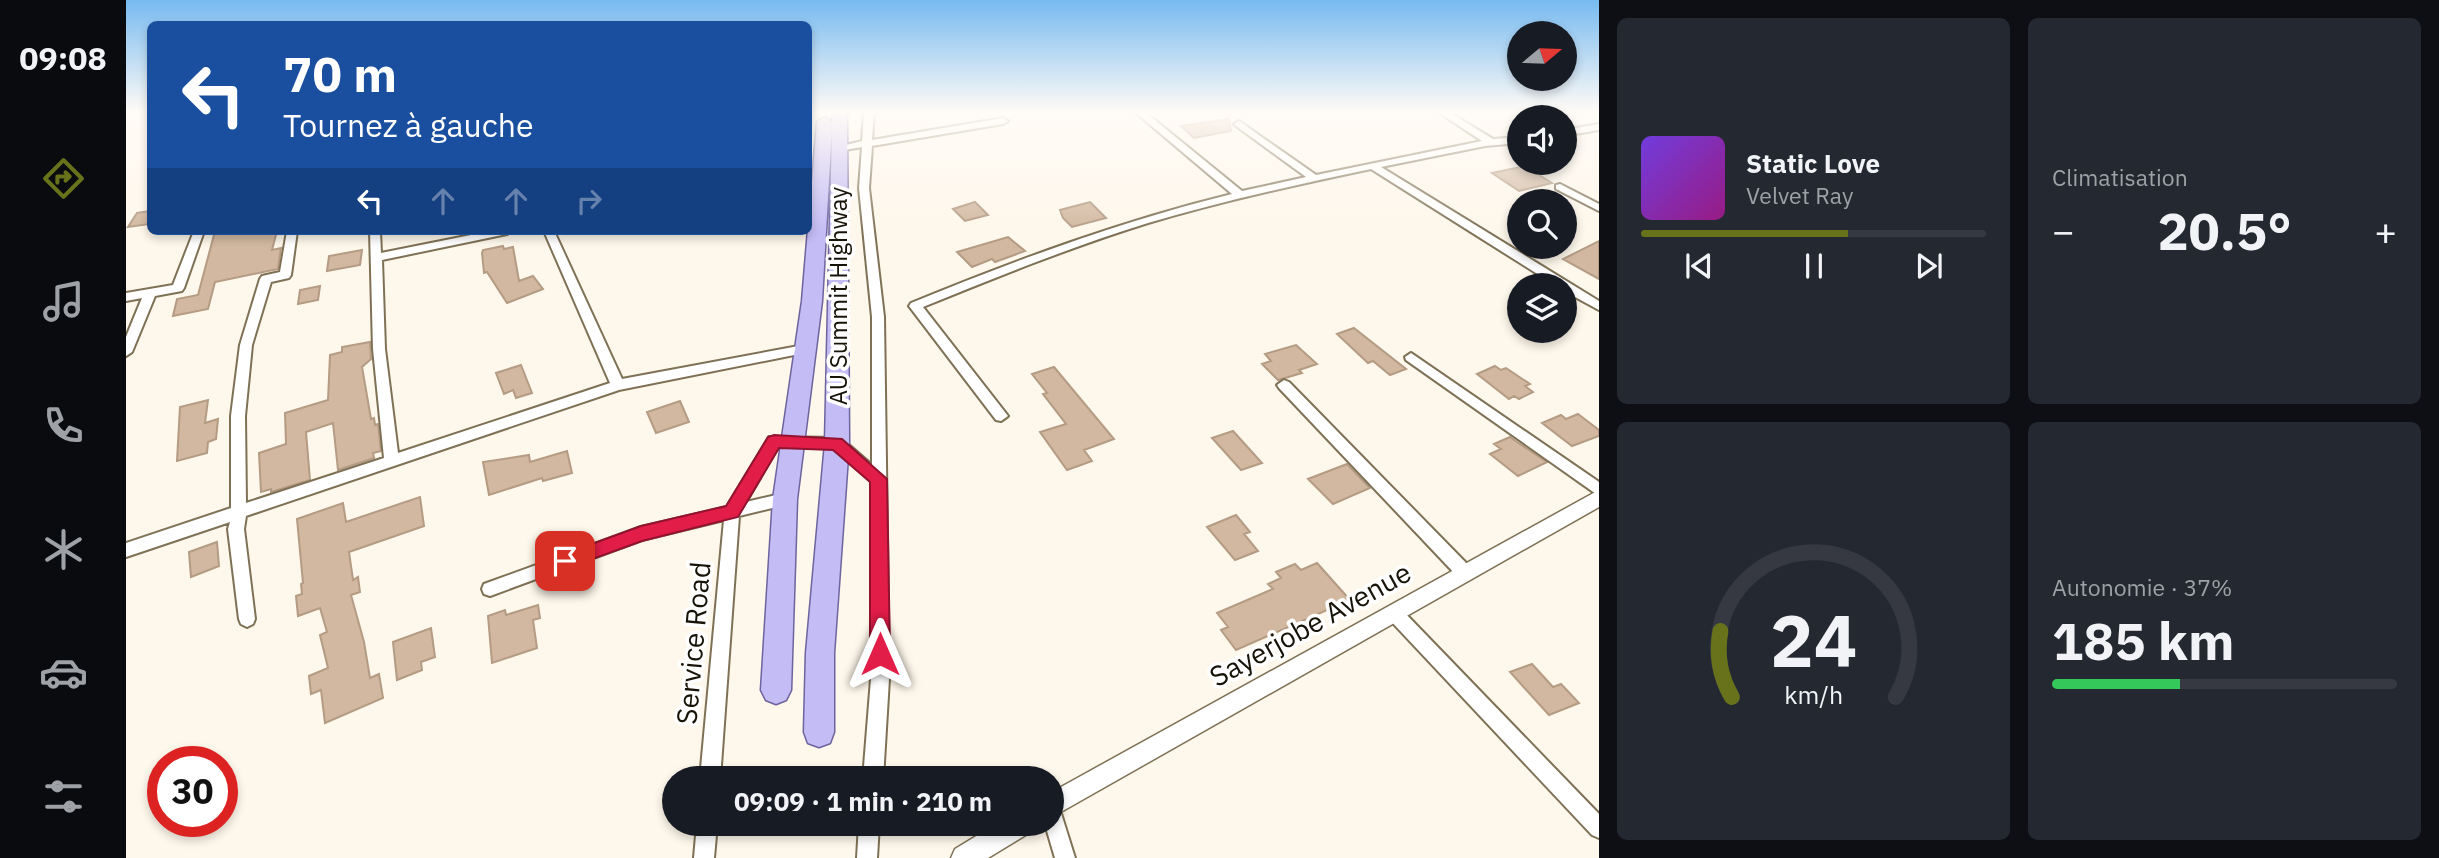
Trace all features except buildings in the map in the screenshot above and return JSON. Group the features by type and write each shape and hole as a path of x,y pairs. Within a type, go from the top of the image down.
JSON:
{"main road":[{"name":"AU Summit Highway","path":"776,690 785,499 812,301 823,152"},
{"name":"AU Summit Highway","path":"819,732 820,653 837,443 839,152"}],"street":[{"path":"868,152 864,188 877,317 880,679 874,766"},
{"path":"1188,152 1240,195"},
{"path":"1277,152 1314,178"},
{"path":"1001,416 915,306 1142,222 1314,178 1448,152"},
{"path":"1374,167 1543,273"},
{"path":"1560,187 1599,208"},
{"path":"126,297 178,288 197,235"},
{"path":"247,619 236,529 239,512 238,415 246,345 266,279 285,275 291,235"},
{"path":"375,235 379,349 392,462"},
{"path":"376,258 488,235"},
{"path":"551,235 618,385"},
{"path":"126,352 150,293"},
{"path":"1577,293 1599,306"},
{"path":"126,550 618,385 804,349"},
{"path":"1411,357 1599,490"},
{"path":"1284,385 1465,573"},
{"path":"732,512 774,441 837,443 878,479"},
{"name":"Sayerjobe Avenue","path":"1064,798 1599,498"},
{"path":"490,589 641,534 785,499"},
{"name":"Service Road","path":"711,766 732,512"},
{"path":"1394,613 1599,828"},
{"path":"704,858 706,836"},
{"path":"867,858 868,836"},
{"path":"964,858 1000,836"},
{"path":"1058,836 1065,858"}],"route":[{"path":"565,561 641,534 732,512 774,441 837,443 878,479 880,654"}]}
